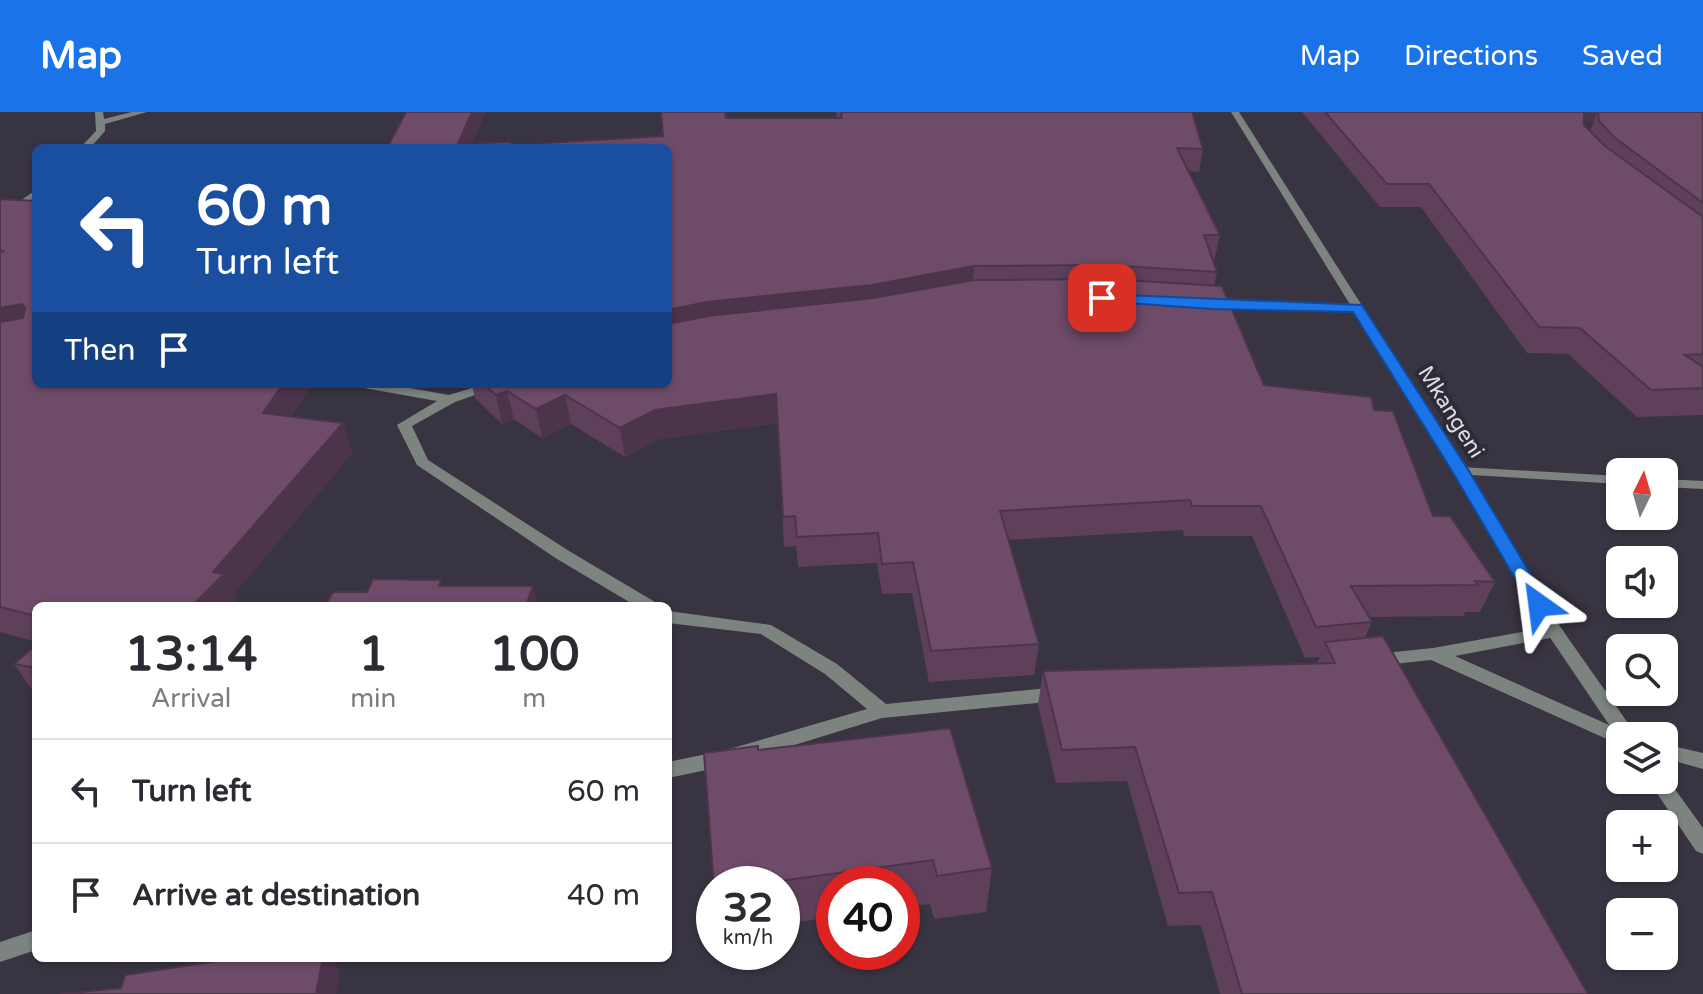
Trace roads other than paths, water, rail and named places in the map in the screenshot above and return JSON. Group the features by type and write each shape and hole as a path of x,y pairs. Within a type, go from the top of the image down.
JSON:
{"street":[{"path":"89,144 101,131 100,117 143,112"},
{"name":"Mkangeni","path":"1235,112 1460,471 1555,632 1617,722"},
{"path":"0,220 32,196"},
{"path":"1197,304 1357,308"},
{"path":"387,388 450,399"},
{"path":"486,388 450,399 404,425 422,462 563,555 642,602"},
{"path":"1460,471 1606,479"},
{"path":"1678,484 1703,485"},
{"path":"672,617 765,629 831,669 882,711"},
{"path":"1355,662 1433,654 1555,632"},
{"path":"1433,654 1606,732"},
{"path":"672,769 726,758 882,711 1075,692"},
{"path":"1678,755 1703,761"},
{"path":"1668,794 1703,845"},
{"path":"0,952 32,941"}]}
